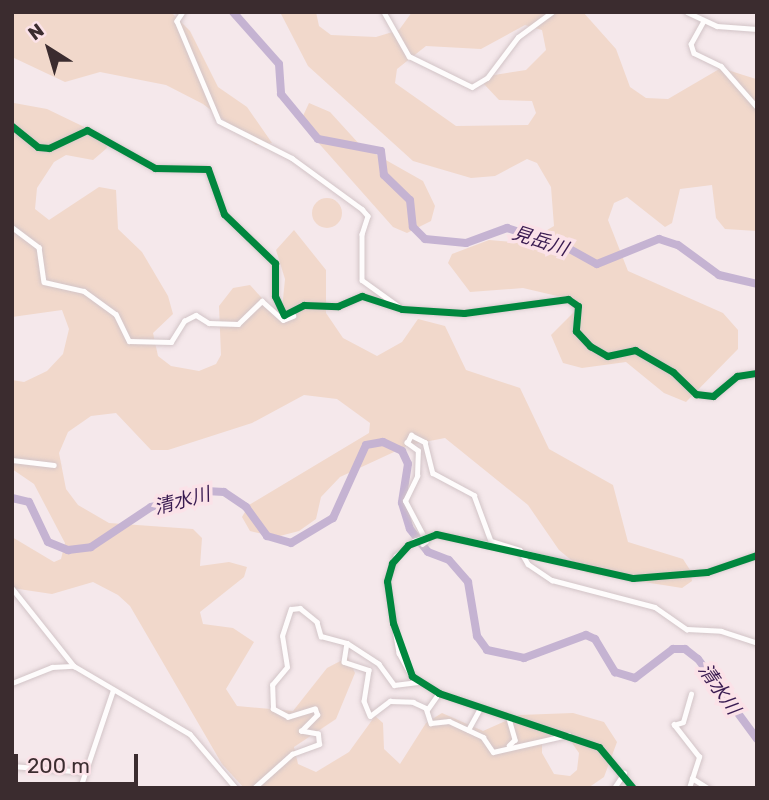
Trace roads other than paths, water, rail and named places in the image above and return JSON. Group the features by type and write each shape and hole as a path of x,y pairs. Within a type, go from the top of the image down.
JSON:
{"street":[{"path":"184,12 177,21 219,121 292,158 362,209 368,216 362,234 362,280 402,309"},
{"path":"384,12 409,56 472,87 487,78 518,37 552,12"},
{"path":"687,12 704,21 757,29"},
{"path":"704,21 691,44 694,53 721,66 757,107"},
{"path":"12,126 38,147 49,148 87,130 155,168 208,169 223,214 275,263 279,309 289,317 304,305 338,306 362,296 402,309 500,312 520,303 568,299 578,306 576,331 590,346 607,356 635,350 673,372 696,394 713,396 737,376 757,373"},
{"path":"12,227 39,247 44,282 84,292 116,314 129,341 172,342 184,321 195,315 209,323 238,324 256,301 267,303 283,320 295,312"},
{"path":"422,544 426,541 405,502 417,477 418,452 407,443 411,435 425,442 433,474 474,495 491,541 520,550 524,556 564,586 655,607 687,629 721,631 757,643"},
{"path":"12,460 54,465"},
{"path":"633,788 599,747 439,693 418,682 403,663 393,623 387,580 396,556 429,535 488,544 524,556 653,579 707,572 757,555"},
{"path":"12,588 74,666 190,734 236,788"},
{"path":"254,788 292,754 319,744 318,734 301,729 317,715 315,709 288,717 273,709 272,685 287,667 282,636 289,611 300,608 317,622 321,636 347,643 379,664 394,685 418,682"},
{"path":"347,643 344,662 369,670 364,701 368,714 390,701 413,702 427,710 431,723 449,721 483,737 490,751 568,735"},
{"path":"12,683 51,667 74,666"},
{"path":"80,788 113,690"},
{"path":"427,710 439,693"},
{"path":"689,788 699,757 674,725 683,722 691,694"},
{"path":"468,730 481,707"},
{"path":"499,751 515,742 508,715"},
{"path":"12,766 85,772"},
{"path":"614,788 624,774"},
{"path":"692,778 708,788"}],"waterway":[{"name":"見岳川","path":"233,12 279,64 281,94 318,139 381,151 384,175 410,200 413,227 425,239 466,243 507,228 566,247 597,264 659,239 678,245 719,275 757,284"},
{"name":"清水川","path":"12,498 29,502 48,542 68,550 91,547 151,507 206,491 224,492 246,507 267,536 291,543 333,518 366,445 383,442 402,451 408,464 402,503 410,529 428,552 449,560 468,582 477,636 487,650 524,658 586,635 595,639 615,672 635,678 673,649 685,649 698,659 757,739"}]}
